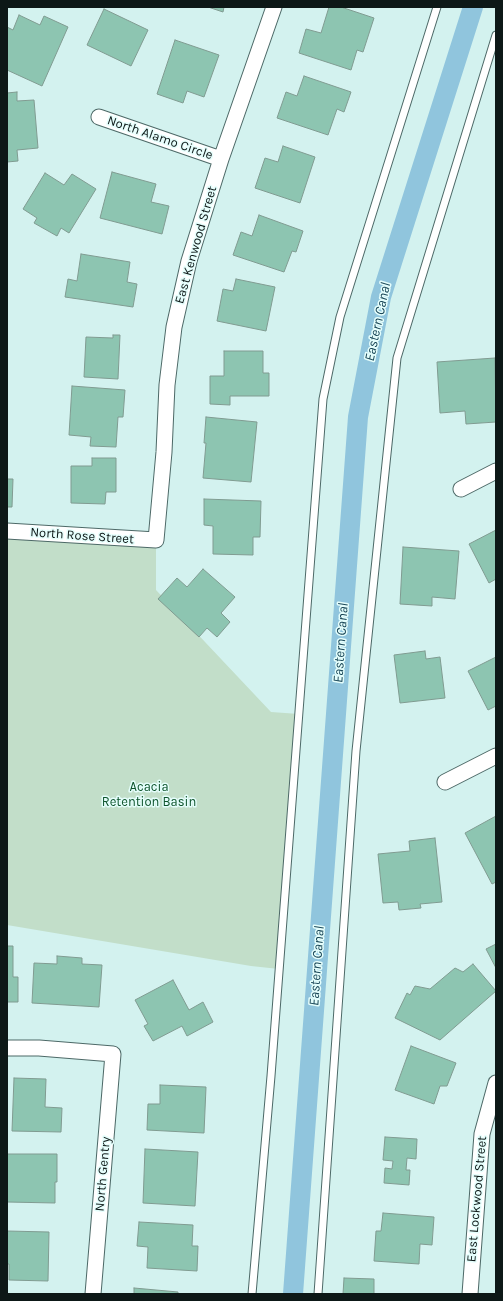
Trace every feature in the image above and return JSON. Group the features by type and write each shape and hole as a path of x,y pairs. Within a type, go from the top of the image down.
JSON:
{"street":[{"name":"East Kenwood Street","path":"156,540 164,452 167,385 174,327 189,261 221,159 274,7"},
{"name":"North Alamo Circle","path":"100,117 221,159"},
{"path":"461,489 496,471"},
{"name":"North Rose Street","path":"7,531 156,540"},
{"path":"446,782 496,756"},
{"name":"North Gentry","path":"7,1048 39,1048 113,1054 93,1294"},
{"name":"East Lockwood Street","path":"470,1294 482,1134 496,1082"}],"lane":[{"path":"252,1294 271,1076 323,399 340,317 437,7"},
{"path":"318,1294 356,751 397,358 496,35"}],"green space":[{"name":"Acacia Retention Basin","path":"7,531 156,540 156,590 271,712 299,714 279,969 251,966 7,925"}],"building":[{"path":"208,7 224,7 223,12"},
{"path":"329,7 341,7 374,18 363,52 357,50 351,70 299,53 306,29 321,33"},
{"path":"104,9 148,30 131,66 87,45"},
{"path":"19,15 40,25 44,16 68,27 42,86 7,70 7,27 13,30"},
{"path":"175,40 219,55 204,97 187,91 183,103 157,94"},
{"path":"304,76 351,92 344,112 337,109 328,135 277,118 286,92 297,96"},
{"path":"17,92 17,101 34,100 38,148 17,150 18,161 7,162 7,93"},
{"path":"283,146 315,157 300,203 255,188 265,158 278,162"},
{"path":"112,172 156,184 151,202 169,206 162,234 100,218"},
{"path":"45,173 64,185 72,174 96,189 69,233 61,228 57,236 34,223 37,218 23,209"},
{"path":"259,215 303,231 296,252 292,251 284,272 233,255 241,232 252,236"},
{"path":"81,254 130,262 127,282 137,284 133,307 65,297 68,279 77,281"},
{"path":"236,279 275,287 266,331 217,321 223,289 233,291"},
{"path":"113,335 120,335 118,379 84,377 86,337 113,338"},
{"path":"224,351 263,351 263,373 269,373 269,396 230,396 230,405 210,404 210,376 224,376"},
{"path":"495,358 496,422 466,424 465,411 440,413 437,362"},
{"path":"72,386 125,390 123,417 118,417 116,447 90,446 91,437 69,435"},
{"path":"206,417 257,422 251,482 203,478 206,443 204,443"},
{"path":"92,458 116,458 116,492 106,492 105,504 71,503 71,466 92,466"},
{"path":"7,479 13,479 12,507 7,507"},
{"path":"204,499 261,501 260,537 253,537 253,555 213,554 213,526 204,525"},
{"path":"496,530 496,579 489,583 469,544"},
{"path":"403,547 459,551 455,599 432,597 432,606 400,604"},
{"path":"203,569 235,597 221,613 230,622 217,637 207,628 199,637 158,599 177,578 187,587"},
{"path":"425,651 426,659 440,657 445,698 400,703 394,655"},
{"path":"496,657 496,706 488,710 468,671"},
{"path":"496,816 496,882 492,884 465,833"},
{"path":"435,838 442,902 420,904 421,908 399,910 398,902 383,903 378,854 410,851 409,841"},
{"path":"496,944 496,968 486,949"},
{"path":"7,946 13,946 13,977 18,977 18,1002 7,1002"},
{"path":"57,956 82,958 82,964 102,965 99,1007 32,1003 34,963 57,964"},
{"path":"473,964 496,991 440,1040 395,1018 407,993 410,995 415,986 430,989 455,968 463,972"},
{"path":"173,980 189,1010 203,1002 213,1022 187,1036 182,1026 153,1041 144,1026 148,1024 135,1000"},
{"path":"411,1046 456,1063 447,1086 440,1086 434,1104 395,1090"},
{"path":"14,1078 46,1079 45,1107 62,1108 61,1132 12,1131"},
{"path":"160,1085 206,1087 204,1133 147,1130 148,1104 160,1104"},
{"path":"385,1137 417,1139 416,1159 407,1158 406,1170 410,1170 409,1185 384,1183 385,1168 392,1169 393,1161 383,1160"},
{"path":"145,1149 198,1152 195,1206 143,1203"},
{"path":"7,1154 57,1154 55,1203 7,1202"},
{"path":"383,1213 434,1217 432,1245 420,1244 419,1264 374,1261 376,1231 381,1231"},
{"path":"139,1222 193,1225 192,1246 198,1246 197,1271 147,1268 148,1247 137,1246"},
{"path":"7,1231 49,1232 48,1281 9,1280 9,1264 7,1264"},
{"path":"344,1278 374,1279 374,1294 343,1294"},
{"path":"134,1288 178,1292 178,1294 134,1294"}],"waterway":[{"name":"Eastern Canal","path":"293,1294 358,417 381,297 473,7"}]}
